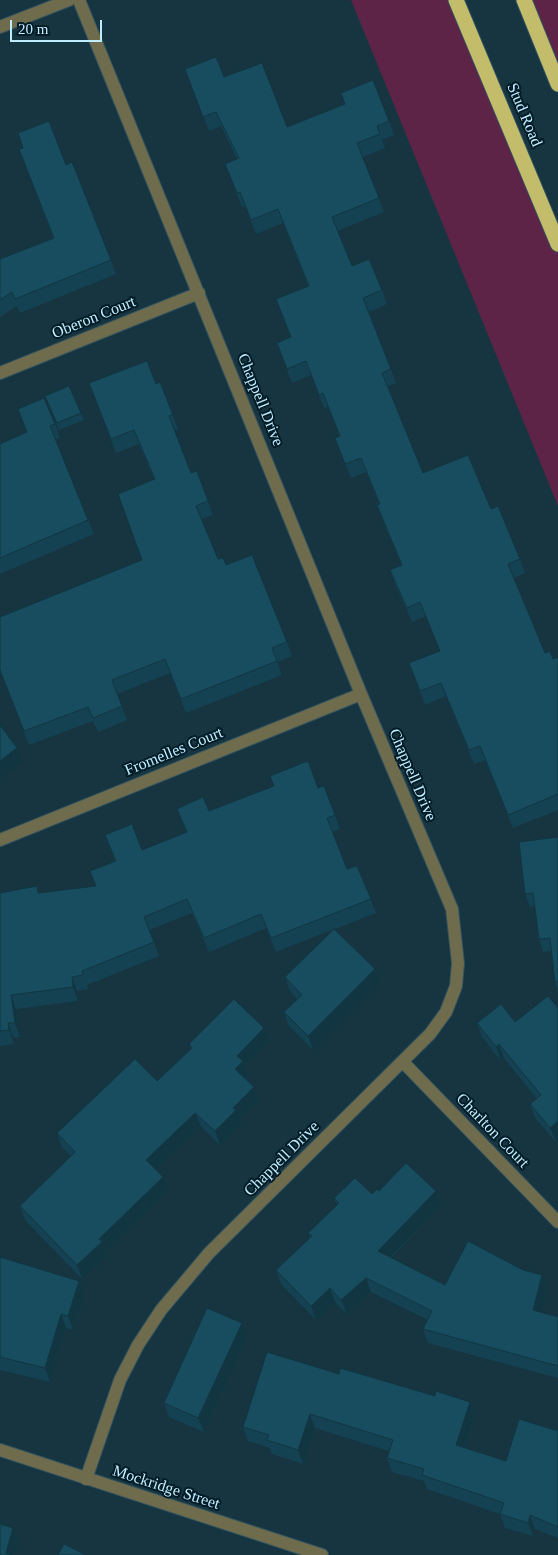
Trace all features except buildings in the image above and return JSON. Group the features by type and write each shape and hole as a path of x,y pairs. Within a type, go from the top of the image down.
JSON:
{"highway":[{"name":"Stud Road","path":"456,0 558,244"},
{"path":"524,0 558,84"}],"street":[{"path":"0,28 68,0"},
{"name":"Chappell Drive","path":"80,0 361,694 452,909 457,937 458,964 456,986 446,1012 430,1034 209,1253 166,1303 138,1345 120,1380 86,1479"},
{"name":"Oberon Court","path":"0,373 199,293"},
{"name":"Fromelles Court","path":"0,840 361,694"},
{"name":"Charlton Court","path":"403,1062 558,1222"},
{"name":"Mockridge Street","path":"0,1450 300,1552 322,1555"}],"shaded area":[{"path":"351,0 456,0 558,244 558,506"},
{"path":"524,0 558,0 558,84"}]}
